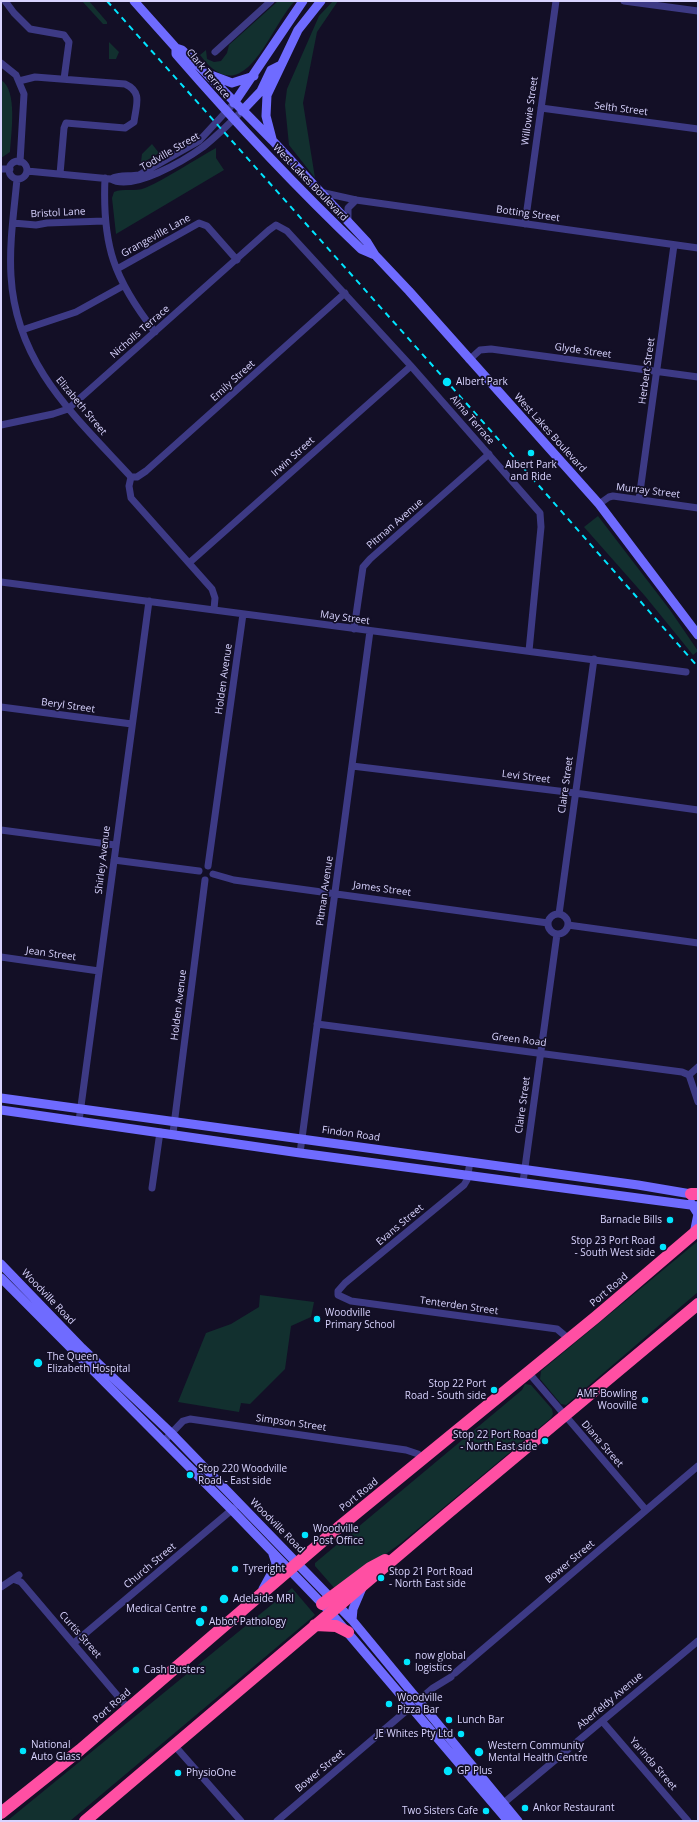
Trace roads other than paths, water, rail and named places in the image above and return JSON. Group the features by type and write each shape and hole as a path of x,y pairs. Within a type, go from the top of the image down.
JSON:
{"highway":[{"name":"Port Road","path":"1,1813 128,1708 294,1566 696,1232"},
{"path":"331,1605 363,1585 698,1304"},
{"path":"85,1821 315,1625 331,1605 370,1568 400,1553"},
{"path":"315,1625 336,1626 348,1632"}],"main road":[{"name":"Clark Terrace","path":"134,1 176,48 182,50 234,103"},
{"path":"234,103 255,75 303,1"},
{"name":"West Lakes Boulevard","path":"272,140 266,116 267,95 298,30 321,1"},
{"name":"Clark Terrace","path":"176,48 176,54 227,112"},
{"name":"West Lakes Boulevard","path":"242,111 261,91 271,70 281,65"},
{"path":"207,74 232,83 255,75"},
{"name":"West Lakes Boulevard","path":"234,103 272,140 367,242 375,255 410,291 469,360 599,504 698,635"},
{"name":"West Lakes Boulevard","path":"227,112 327,217 361,249 375,255"},
{"name":"Findon Road","path":"1,1098 470,1162 696,1197"},
{"path":"1,1110 468,1176 696,1197 698,1214 696,1232"},
{"name":"Woodville Road","path":"1,1264 77,1342 171,1433 287,1555 294,1566 331,1605 352,1620 416,1703 501,1806 518,1821"},
{"name":"Woodville Road","path":"1,1278 271,1550 294,1566"},
{"path":"256,1598 275,1567 276,1563 271,1550"},
{"path":"352,1620 353,1609 363,1585"},
{"name":"Woodville Road","path":"331,1605 348,1632 416,1703"},
{"name":"Woodville Road","path":"501,1806 508,1821"}],"street":[{"path":"6,1 14,13 30,29 64,35 69,42 64,79"},
{"name":"Willowie Street","path":"525,224 556,1"},
{"path":"624,1 698,11"},
{"path":"215,52 267,2"},
{"path":"1,63 16,75 24,94 20,162"},
{"path":"19,81 35,77 125,84 133,88 137,95 134,122 125,128 66,123 64,128 60,174"},
{"path":"212,133 234,103"},
{"name":"Selth Street","path":"541,108 698,129"},
{"name":"West Lakes Boulevard","path":"212,133 234,120 242,111"},
{"name":"Todville Street","path":"27,171 108,179 115,182 125,183 141,181 198,150 212,133"},
{"path":"20,162 25,164 27,171 24,177 17,179 12,176 10,169 13,164 20,162"},
{"path":"1,169 10,169"},
{"name":"Elizabeth Street","path":"17,179 13,223 11,277 17,318 44,378 68,409 131,477"},
{"path":"108,179 104,221 107,240 123,286 155,332"},
{"name":"Botting Street","path":"320,192 356,200 698,248"},
{"path":"348,222 348,208 356,200"},
{"name":"Bristol Lane","path":"13,223 38,225 47,223 104,221"},
{"name":"Grangeville Lane","path":"116,269 199,223 207,226 237,260"},
{"name":"Nicholls Terrace","path":"1,425 53,414 68,409 276,225"},
{"name":"Alma Terrace","path":"276,225 287,231 345,293 489,454 540,514 541,528 529,650"},
{"name":"Herbert Street","path":"639,499 674,245"},
{"path":"22,330 76,312 123,286"},
{"name":"Emily Street","path":"131,477 137,477 146,472 345,293"},
{"name":"Glyde Street","path":"469,360 480,350 491,348 698,377"},
{"name":"Irwin Street","path":"188,563 411,366"},
{"name":"Pitman Avenue","path":"354,629 364,567 370,559 489,454"},
{"path":"131,477 129,486 131,498 212,589 215,598 214,609"},
{"name":"Murray Street","path":"599,504 613,496 698,508"},
{"name":"May Street","path":"1,582 214,609 354,629 529,650 686,672"},
{"name":"Shirley Avenue","path":"78,1121 149,601"},
{"name":"Holden Avenue","path":"208,866 243,614"},
{"name":"Pitman Avenue","path":"300,1153 370,631"},
{"name":"Claire Street","path":"559,914 594,659"},
{"name":"Beryl Street","path":"1,707 132,724"},
{"name":"Levi Street","path":"352,766 575,793 698,810"},
{"path":"1,830 115,845"},
{"path":"114,860 199,871"},
{"path":"208,866 212,869 213,874 210,878 205,880 200,877 199,871 202,867 208,866"},
{"name":"James Street","path":"213,874 234,880 548,923"},
{"name":"Holden Avenue","path":"173,1134 205,880"},
{"path":"559,914 565,917 568,925 563,933 557,934 550,929 548,923 551,917 559,914"},
{"path":"568,925 698,943"},
{"name":"Claire Street","path":"523,1182 557,934"},
{"name":"Jean Street","path":"1,957 99,971"},
{"name":"Green Road","path":"317,1024 682,1072 690,1075"},
{"path":"698,1067 690,1075 698,1102"},
{"path":"152,1188 160,1132"},
{"path":"468,1176 470,1162"},
{"name":"Evans Street","path":"342,1298 338,1295 338,1291 345,1283 464,1184 468,1176"},
{"name":"Tenterden Street","path":"342,1298 557,1329 569,1339"},
{"name":"Diana Street","path":"528,1372 565,1414 568,1421 646,1510"},
{"name":"Simpson Street","path":"163,1442 183,1421 190,1419 406,1450 418,1454 423,1459"},
{"name":"Bower Street","path":"277,1821 433,1688 453,1675 698,1466"},
{"name":"Church Street","path":"74,1643 239,1504"},
{"name":"Curtis Street","path":"1,1587 16,1577 128,1708"},
{"name":"Aberfeldy Avenue","path":"501,1806 698,1641"},
{"name":"Yarinda Street","path":"602,1721 688,1821"},
{"path":"174,1745 241,1821"}],"railway":[{"path":"107,1 491,431 698,667"}],"place":[{"name":"Albert Park","path":"447,382"},
{"name":"Albert Park and Ride","path":"531,453"},
{"name":"Barnacle Bills","path":"670,1220"},
{"name":"Stop 23 Port Road - South West side","path":"663,1247"},
{"name":"Woodville Primary School","path":"317,1319"},
{"name":"The Queen Elizabeth Hospital","path":"38,1363"},
{"name":"Stop 22 Port Road - South side","path":"494,1390"},
{"name":"AMF Bowling Wooville","path":"645,1400"},
{"name":"Stop 22 Port Road - North East side","path":"545,1441"},
{"name":"Stop 220 Woodville Road - East side","path":"190,1475"},
{"name":"Woodville Post Office","path":"305,1535"},
{"name":"Tyreright","path":"235,1569"},
{"name":"Stop 21 Port Road - North East side","path":"381,1578"},
{"name":"Adelaide MRI","path":"224,1599"},
{"name":"Medical Centre","path":"204,1609"},
{"name":"Abbot Pathology","path":"200,1622"},
{"name":"now global logistics","path":"407,1662"},
{"name":"Cash Busters","path":"136,1670"},
{"name":"Woodville Pizza Bar","path":"389,1704"},
{"name":"Lunch Bar","path":"449,1720"},
{"name":"JE Whites Pty Ltd","path":"461,1734"},
{"name":"National Auto Glass","path":"23,1751"},
{"name":"Western Community Mental Health Centre","path":"479,1752"},
{"name":"GP Plus","path":"448,1771"},
{"name":"PhysioOne","path":"178,1773"},
{"name":"Ankor Restaurant","path":"525,1808"},
{"name":"Two Sisters Cafe","path":"486,1811"}]}
